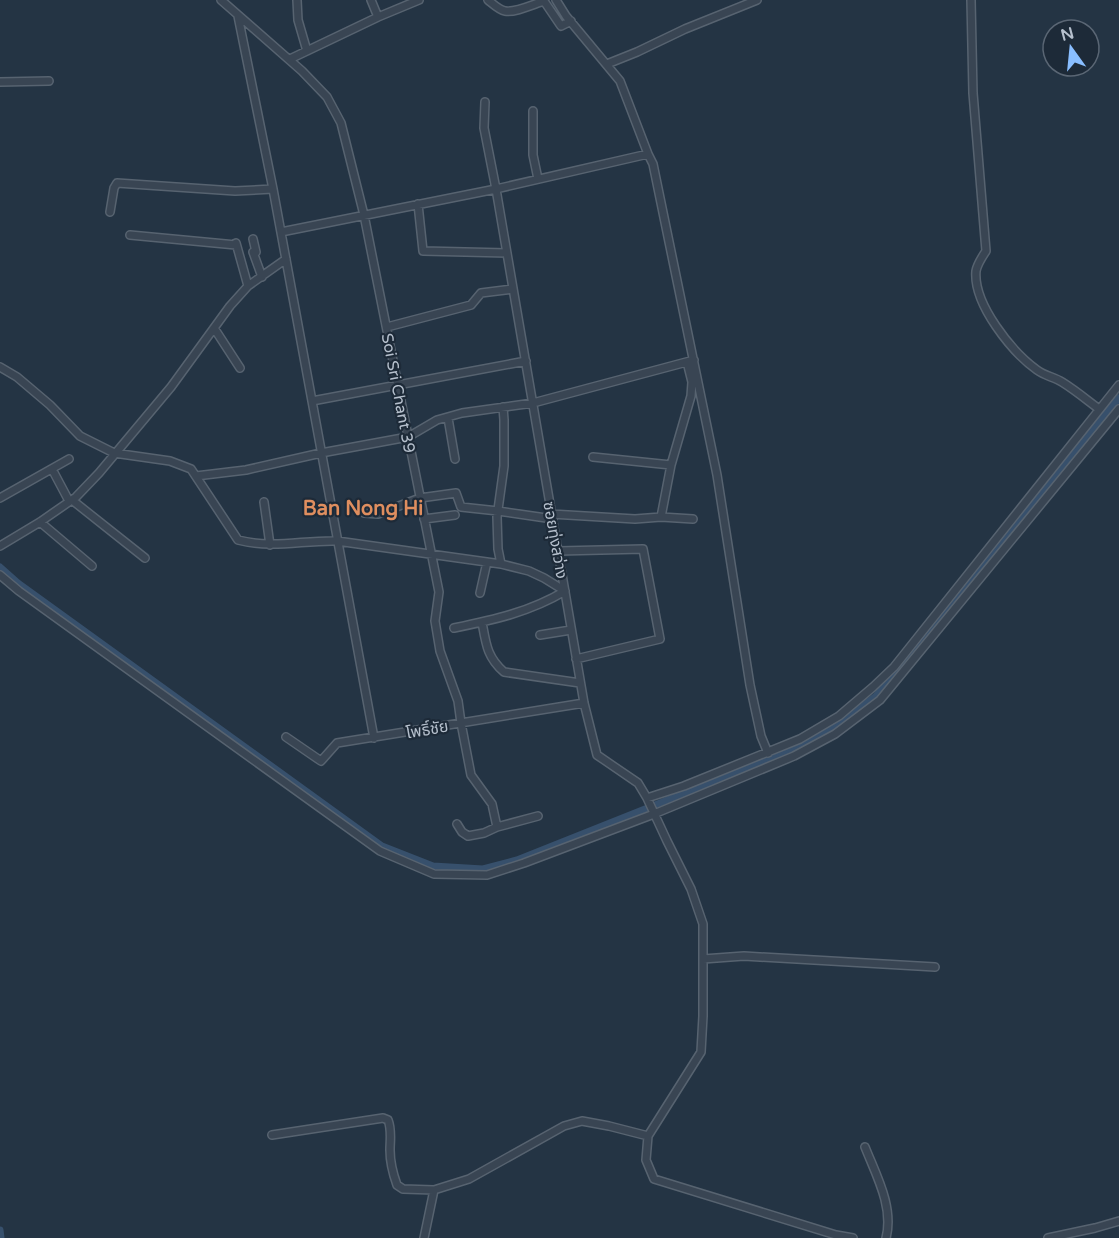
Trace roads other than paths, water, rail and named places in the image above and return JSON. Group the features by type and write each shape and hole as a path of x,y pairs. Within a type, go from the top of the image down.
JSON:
{"street":[{"name":"Soi Sri Chant 39","path":"221,0 290,59 327,97 341,123 364,215 439,592 435,621 440,651 458,701 471,775 492,804 497,827"},
{"path":"297,0 298,20 307,51"},
{"path":"371,0 378,17"},
{"path":"290,59 419,0"},
{"path":"488,0 504,11 513,11 543,1 561,26 571,21"},
{"path":"556,0 620,81 653,164 690,361 717,475 750,685 768,753"},
{"path":"607,64 757,0"},
{"path":"971,0 973,93 986,251 976,269 976,283 997,329 1017,354 1044,375 1060,380 1099,409"},
{"path":"238,16 273,189 374,738"},
{"path":"0,82 49,81"},
{"name":"ซอยทุ่งสว่าง","path":"485,102 484,128 584,703 597,755 638,783 648,800"},
{"path":"533,111 533,155 538,179"},
{"path":"280,232 496,189 648,154"},
{"path":"110,212 117,183 235,191 273,189"},
{"path":"418,204 423,251 507,253"},
{"path":"130,235 236,243 248,286"},
{"path":"253,239 256,252 253,252 261,277"},
{"path":"0,546 40,522 70,500 99,473 171,387 230,306 248,286 286,259"},
{"path":"387,327 471,305 481,293 513,289"},
{"path":"214,328 240,368"},
{"path":"312,401 526,361"},
{"path":"196,476 246,470 408,437 437,420 462,413 533,403 690,361"},
{"path":"661,517 671,465 691,396 690,361"},
{"path":"0,367 17,377 50,405 80,436 114,453 170,461 191,468 238,540 270,544 337,541 501,564 529,571 565,591 548,601 502,618 454,628"},
{"path":"853,1238 837,1236 654,1179 646,1161 648,1136 701,1052 703,924 691,889 648,800 800,739 839,716 873,687 894,667 1119,385"},
{"path":"501,564 498,549 498,511 504,466 503,407"},
{"path":"0,575 380,851 434,874 487,875 524,863 794,756 835,734 880,700 1119,409"},
{"path":"448,418 455,459"},
{"path":"593,458 671,465"},
{"path":"0,498 69,459"},
{"path":"52,469 70,500 145,558"},
{"path":"364,513 378,514 420,498 456,493 461,507 552,516 693,519"},
{"path":"264,502 270,544"},
{"path":"424,519 455,515"},
{"path":"40,522 92,566"},
{"path":"559,551 644,549 660,639 576,659"},
{"path":"480,594 487,562"},
{"path":"482,622 487,650 495,664 504,672 580,682"},
{"path":"540,635 571,630"},
{"name":"โพธิ์ชัย","path":"286,736 321,761 337,743 584,703"},
{"path":"457,824 468,836 538,816"},
{"path":"703,959 744,956 935,967"},
{"path":"272,1135 383,1118 388,1120 390,1126 390,1152 397,1185 403,1189 434,1190 469,1179 564,1126 582,1121 609,1125 648,1136"},
{"path":"865,1147 887,1207 886,1238"},
{"path":"424,1238 434,1190"},
{"path":"1048,1238 1119,1221"}],"waterway":[{"path":"0,567 18,583 382,846 433,866 483,869 517,860 788,752 831,729 876,696 1119,398"},
{"path":"0,1230 1,1238"}],"district":[{"name":"Ban Nong Hi","path":"363,508"}]}
